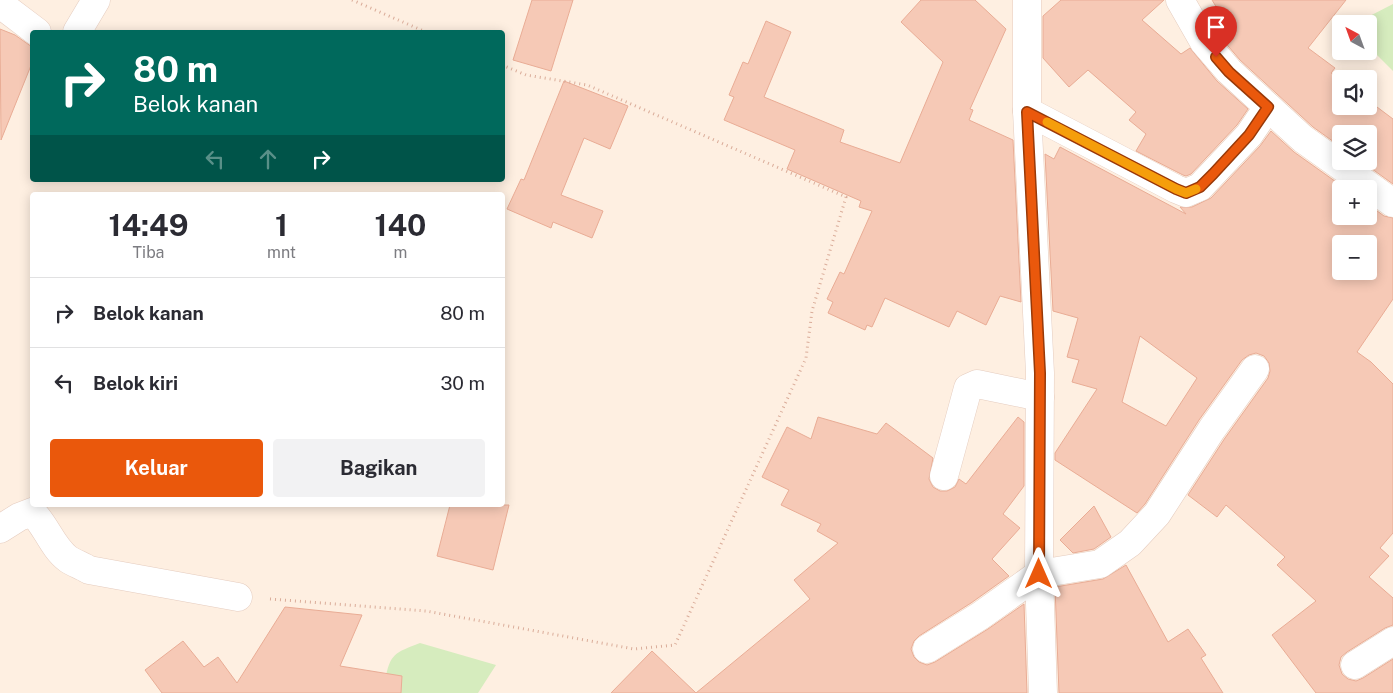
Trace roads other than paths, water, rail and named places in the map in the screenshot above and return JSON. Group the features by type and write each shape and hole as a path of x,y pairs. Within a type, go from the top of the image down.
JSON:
{"street":[{"path":"78,30 96,0"},
{"path":"1026,0 1027,112 1040,397 1039,574 1043,693"},
{"path":"1180,0 1204,42 1229,72 1303,139 1393,203"},
{"path":"0,4 34,30"},
{"path":"1027,112 1186,193 1200,187 1213,174 1249,135 1268,107"},
{"path":"927,649 980,616 1039,574 1100,564 1130,543 1157,514 1212,429 1256,368"},
{"path":"944,476 968,388 977,384 1040,397"},
{"path":"0,529 19,517 32,512 42,521 56,546 68,558 89,570 238,597"},
{"path":"1355,665 1393,641"}]}
